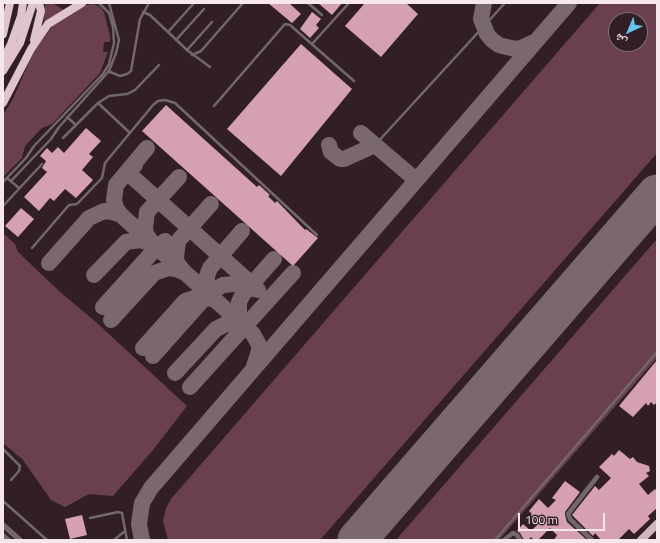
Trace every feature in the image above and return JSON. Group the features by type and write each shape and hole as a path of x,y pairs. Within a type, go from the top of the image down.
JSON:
{"highway":[{"path":"3,19 7,3"},
{"path":"3,34 10,3"},
{"path":"3,60 11,44 23,3"},
{"path":"3,71 20,43 33,3"},
{"path":"31,49 42,11 39,3"},
{"path":"3,104 31,49 48,24 82,3"},
{"path":"3,92 11,86"},
{"path":"641,540 657,524"}],"street":[{"path":"592,540 570,519 568,514 597,477"},
{"path":"3,525 20,540"},
{"path":"504,540 513,533 517,534 520,540"},
{"path":"3,536 8,540"}],"lane":[{"path":"99,3 108,13 114,32 114,49 107,70"},
{"path":"11,181 37,154 67,116 107,70 117,49 118,40 118,30 110,3"},
{"path":"107,70 120,76 131,71 142,12 149,3"},
{"path":"168,32 194,3"},
{"path":"192,55 201,51 243,3"},
{"path":"308,3 322,15"},
{"path":"312,44 349,3"},
{"path":"375,145 505,3"},
{"path":"176,40 204,9"},
{"path":"142,12 150,15 186,50 210,67"},
{"path":"186,50 212,22"},
{"path":"214,106 284,25 290,26 354,81"},
{"path":"63,138 98,103 109,96 127,94 134,90 159,65"},
{"path":"32,248 69,205 77,204 102,178 104,174 104,164 155,103 165,100 172,101 316,235"},
{"path":"98,103 130,133"},
{"path":"67,116 76,125"},
{"path":"3,182 26,158 32,149 67,116"},
{"path":"32,149 37,154"},
{"path":"3,206 42,164"},
{"path":"7,178 19,188"},
{"path":"495,540 657,352"},
{"path":"3,449 20,466 19,471 11,480"},
{"path":"3,501 47,540"},
{"path":"90,518 120,512 124,515 126,540"},
{"path":"114,540 125,531"}],"shaded area":[{"path":"45,3 52,3 66,11 44,24"},
{"path":"600,3 657,3 657,153 320,540 168,540 163,521 166,508 171,499"},
{"path":"94,4 100,7 104,12 110,36 110,42 104,42 103,52 108,52 100,73 52,124 42,128 25,146 22,158 3,177 3,115 13,99 33,53 53,25 64,16 86,5"},
{"path":"3,233 15,244 18,252 59,291 97,323 187,406 153,450 113,496 89,494 65,507 51,500 23,460 3,443"},
{"path":"657,239 657,358 499,540 396,540"}],"building":[{"path":"268,3 289,3 301,14 292,23"},
{"path":"318,3 342,3 332,15"},
{"path":"365,3 406,3 418,14 381,57 345,26"},
{"path":"312,12 321,19 316,25 319,28 310,38 300,29"},
{"path":"301,44 352,89 281,176 227,129"},
{"path":"166,105 257,187 259,185 270,195 268,196 275,203 277,201 305,230 306,229 318,238 293,266 142,131"},
{"path":"86,128 101,141 89,154 93,157 82,170 93,180 76,198 65,189 54,201 50,198 39,211 24,197 47,172 42,168 46,161 40,156 47,148 52,153 58,147 64,153"},
{"path":"21,208 34,219 18,237 5,226"},
{"path":"657,360 657,402 654,405 651,402 648,406 646,403 633,417 619,406"},
{"path":"619,450 630,459 633,457 637,462 649,466 650,471 646,473 649,476 639,484 648,495 655,489 657,491 657,508 648,516 650,519 634,534 629,529 618,540 601,540 595,533 593,536 572,515 595,486 599,490 611,478 599,467 612,454 614,456"},
{"path":"565,481 580,492 565,512 567,522 587,540 554,540 557,535 550,528 538,540 534,540 531,537 528,540 524,540 517,531 523,524 531,531 538,524 529,516 532,514 529,511 539,499 548,508 556,500 552,498"},
{"path":"82,515 87,535 70,539 65,519"}],"taxiway":[{"path":"484,3 481,19 487,34 492,40 499,45 515,49 534,42"},
{"path":"142,540 139,524 142,503 151,488 569,3"},
{"path":"361,133 416,180"},
{"path":"329,145 331,152 340,159 344,159 375,145"},
{"path":"147,148 116,185 114,200 116,208 121,215 253,334 259,345 259,351 254,366"},
{"path":"135,165 127,172 258,290"},
{"path":"94,275 126,242 140,240 153,244 146,234 145,228 147,212 179,177"},
{"path":"111,320 154,273 169,268 185,273 177,263 176,257 178,241 211,204"},
{"path":"49,263 89,218 104,211 121,215"},
{"path":"143,348 185,301 200,296 215,300 209,293 207,285 207,276 210,268 242,231"},
{"path":"103,307 157,247 165,241"},
{"path":"175,373 216,329 226,324 235,324 245,327 239,316 239,302 243,294 274,259"},
{"path":"190,387 293,273"},
{"path":"153,356 209,293 223,285 234,284 254,289"}],"runway":[{"path":"357,540 657,194"}]}
